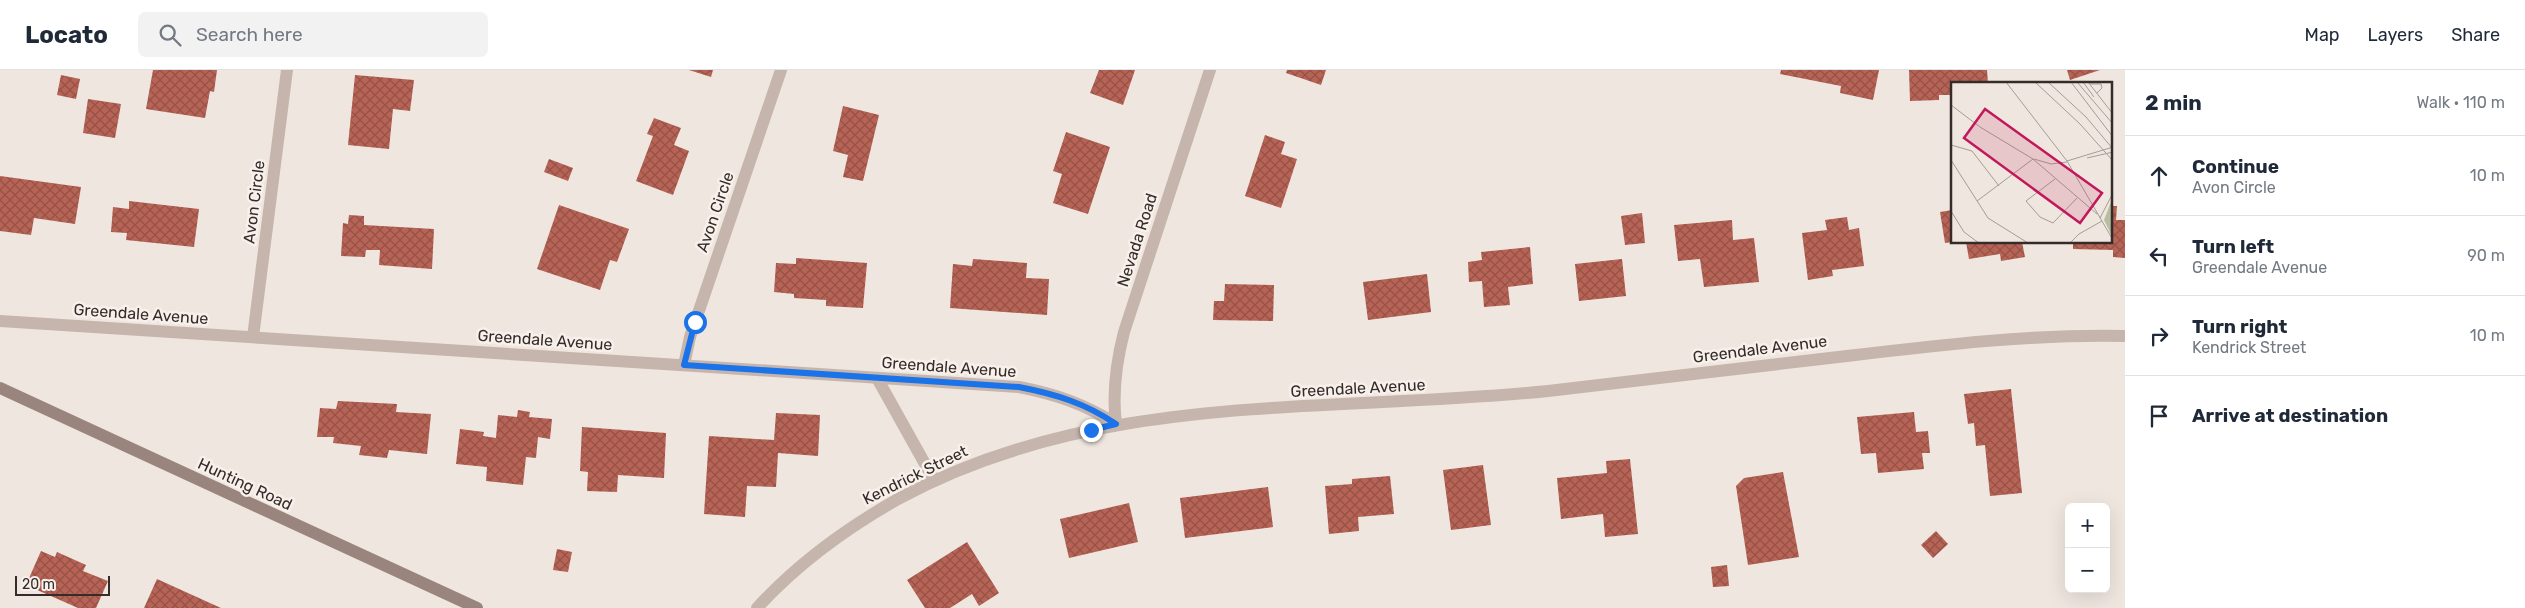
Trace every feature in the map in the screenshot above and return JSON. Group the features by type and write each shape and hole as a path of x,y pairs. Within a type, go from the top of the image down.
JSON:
{"main road":[{"name":"Hunting Road","path":"0,388 476,608"}],"street":[{"name":"Avon Circle","path":"253,337 286,70"},
{"name":"Avon Circle","path":"684,365 690,337 781,70"},
{"name":"Nevada Road","path":"1116,424 1114,390 1122,339 1210,70"},
{"name":"Greendale Avenue","path":"0,320 1019,387 1082,404 1116,424 1212,412 1458,399 1531,393 1962,342 2033,337 2125,336"},
{"path":"877,378 934,480"},
{"name":"Kendrick Street","path":"757,608 807,559 844,531 934,480 1010,450 1116,424"}],"building":[{"path":"153,70 217,70 214,92 210,91 205,118 146,109"},
{"path":"689,70 713,70 711,77"},
{"path":"1099,70 1135,70 1123,105 1090,93"},
{"path":"1287,70 1326,70 1321,85 1286,73"},
{"path":"1781,70 1879,70 1873,100 1840,93 1841,86 1780,74"},
{"path":"1909,70 1987,70 1988,82 1951,82 1951,95 1939,95 1939,100 1910,101"},
{"path":"2067,70 2100,70 2070,80"},
{"path":"61,75 80,79 76,99 57,95"},
{"path":"355,75 414,80 410,111 393,109 389,149 348,145"},
{"path":"88,99 121,104 115,138 83,133"},
{"path":"843,106 879,115 863,181 843,177 848,155 833,151"},
{"path":"654,118 681,128 674,145 689,151 673,195 636,181 653,136 647,134"},
{"path":"1066,132 1110,147 1088,214 1053,203 1062,174 1053,171"},
{"path":"1265,135 1285,142 1281,154 1297,159 1281,208 1245,196"},
{"path":"549,159 573,168 568,181 544,172"},
{"path":"0,176 81,187 75,224 34,218 31,235 0,231"},
{"path":"129,201 199,209 194,247 126,240 127,233 111,232 113,207 129,209"},
{"path":"559,205 629,229 617,262 610,260 600,290 537,269"},
{"path":"2112,206 2117,206 2116,220 2125,220 2125,258 2113,257 2113,250 2073,249 2073,244 2112,244"},
{"path":"1951,210 1951,242 1945,243 1940,212"},
{"path":"1642,213 1645,243 1625,245 1621,216"},
{"path":"349,215 364,216 364,225 434,229 432,269 379,265 380,250 366,250 365,257 341,256 343,223 348,224"},
{"path":"1847,217 1849,230 1859,228 1864,266 1832,270 1833,276 1808,280 1802,233 1827,230 1825,220"},
{"path":"1732,220 1733,240 1754,238 1759,282 1704,287 1700,259 1678,261 1674,225"},
{"path":"1966,244 2022,244 2025,257 2001,261 2000,254 1969,259"},
{"path":"1530,247 1533,284 1508,287 1510,305 1484,307 1482,281 1469,282 1468,262 1482,260 1481,252"},
{"path":"796,258 867,263 863,308 826,306 826,300 794,298 794,294 774,292 776,263 796,264"},
{"path":"973,259 1027,263 1026,278 1049,279 1047,315 950,308 953,264 972,266"},
{"path":"1622,259 1626,296 1579,301 1575,264"},
{"path":"1427,274 1431,312 1368,320 1363,282"},
{"path":"1225,284 1274,285 1273,321 1213,320 1214,301 1224,301"},
{"path":"2011,389 2022,493 1990,496 1985,445 1976,446 1974,423 1968,424 1964,394"},
{"path":"338,401 397,404 396,412 431,414 427,454 389,450 387,458 359,455 361,446 333,443 334,437 317,437 320,408 336,409"},
{"path":"518,410 530,412 529,417 552,419 550,439 538,437 536,458 526,457 523,485 486,481 487,467 456,464 460,429 484,432 483,436 496,438 498,415 517,417"},
{"path":"1914,412 1916,432 1928,431 1930,453 1922,453 1924,469 1878,473 1876,453 1861,454 1857,417"},
{"path":"776,413 820,415 818,456 778,453 776,487 747,486 745,517 704,514 709,436 774,440"},
{"path":"582,427 666,433 664,478 618,475 617,492 587,491 588,472 580,471"},
{"path":"1630,459 1638,534 1605,537 1603,514 1561,519 1557,478 1607,473 1606,461"},
{"path":"1483,465 1491,525 1451,530 1443,470"},
{"path":"1783,472 1799,557 1748,565 1736,486 1744,478"},
{"path":"1390,476 1394,514 1358,517 1359,531 1329,534 1325,486 1352,484 1352,479"},
{"path":"1268,487 1273,527 1185,538 1180,498"},
{"path":"1129,503 1138,542 1069,558 1060,519"},
{"path":"1936,531 1948,544 1933,558 1921,545"},
{"path":"967,542 999,593 979,606 972,594 950,608 925,608 907,580"},
{"path":"557,549 572,552 568,572 553,570"},
{"path":"41,551 55,557 57,552 86,565 83,571 108,581 96,608 78,608 26,585"},
{"path":"1727,565 1729,586 1713,587 1711,567"},
{"path":"157,579 221,608 144,608"}],"route":[{"path":"695,322 686,351 684,365 1019,387 1062,396 1099,412 1116,424 1091,430"}]}
